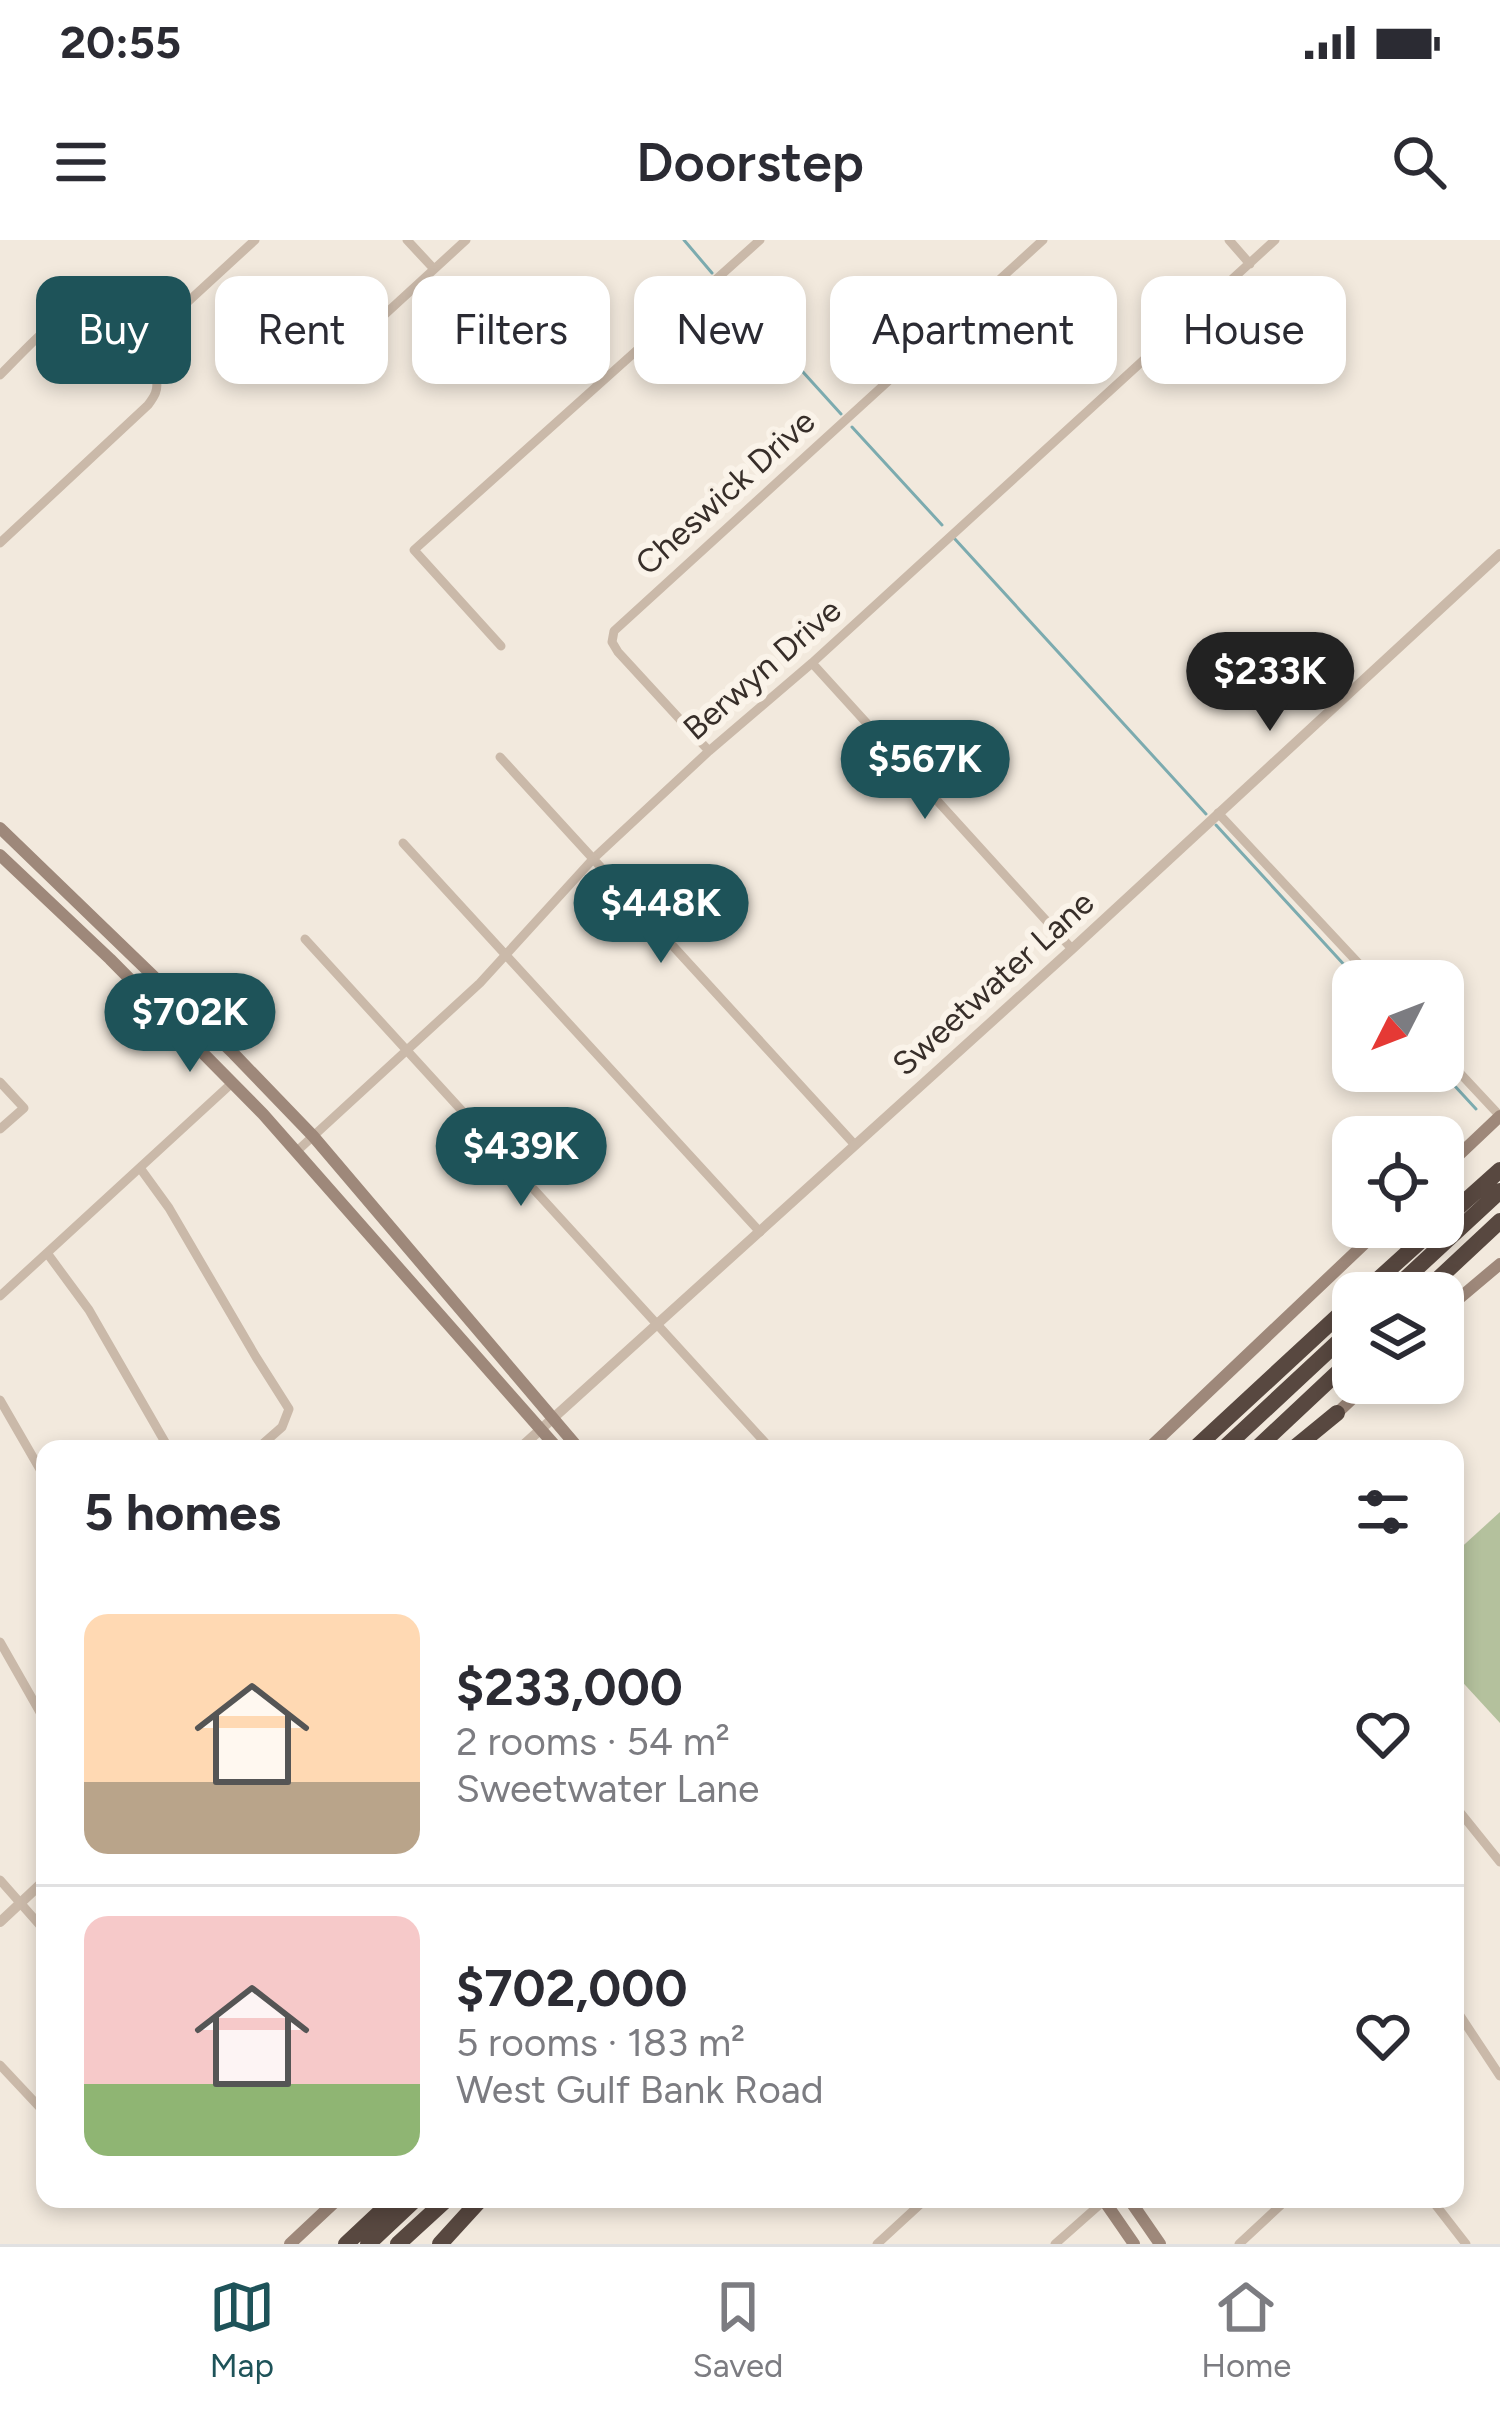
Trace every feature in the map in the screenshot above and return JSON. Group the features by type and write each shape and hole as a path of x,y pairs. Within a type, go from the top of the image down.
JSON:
{"highway":[{"path":"1474,1193 1500,1156"},
{"path":"1464,1202 1500,1170"},
{"path":"1413,1272 1500,1191"},
{"path":"1445,1272 1500,1221"},
{"path":"1386,1272 1413,1248"},
{"path":"1204,1440 1332,1321"},
{"path":"1233,1440 1332,1348"},
{"path":"1266,1440 1332,1378"},
{"path":"1306,1440 1337,1413"},
{"path":"346,2244 384,2208"},
{"path":"368,2244 406,2208"},
{"path":"398,2244 437,2208"},
{"path":"441,2244 477,2208"}],"main road":[{"path":"0,828 313,1136 572,1440"},
{"path":"0,855 110,959 297,1151 551,1440"},
{"path":"1464,1150 1500,1116"},
{"path":"1157,1440 1360,1248"},
{"path":"1464,1294 1500,1264"},
{"path":"1337,1413 1347,1404"},
{"path":"290,2244 328,2208"},
{"path":"1110,2208 1134,2244"},
{"path":"1135,2208 1160,2244"}],"street":[{"path":"407,240 434,269"},
{"path":"388,311 466,240"},
{"path":"501,646 414,550 760,240"},
{"name":"Cheswick Drive","path":"709,751 618,652 612,639 616,628 1043,240"},
{"path":"1229,240 1250,264"},
{"name":"Berwyn Drive","path":"297,1151 507,956 593,858 1275,240"},
{"path":"191,296 246,243"},
{"path":"0,375 36,341"},
{"path":"0,543 153,399 157,384"},
{"name":"Sweetwater Lane","path":"529,1440 1500,554"},
{"path":"812,663 1072,949"},
{"path":"500,757 855,1145"},
{"path":"1218,813 1355,960"},
{"path":"403,842 760,1232"},
{"path":"305,939 763,1440"},
{"path":"1464,1077 1500,1116"},
{"path":"0,1082 24,1108 0,1129"},
{"path":"0,1296 232,1083"},
{"path":"140,1168 290,1409 282,1426 267,1440"},
{"path":"47,1253 89,1310 164,1440"},
{"path":"0,1400 36,1462"},
{"path":"0,1642 36,1705"},
{"path":"1464,1817 1500,1862"},
{"path":"0,1880 36,1921"},
{"path":"0,1922 36,1889"},
{"path":"1464,2022 1500,2076"},
{"path":"0,2065 36,2103"},
{"path":"877,2244 916,2208"},
{"path":"1055,2244 1094,2208"},
{"path":"1239,2244 1278,2208"},
{"path":"1438,2208 1466,2244"}],"green space":[{"path":"1500,1512 1500,1723 1464,1684 1464,1545"}],"waterway":[{"path":"684,240 712,273"},
{"path":"806,375 841,414"},
{"path":"852,427 942,525"},
{"path":"954,538 1206,814"},
{"path":"1216,825 1340,960"},
{"path":"1460,1092 1476,1109"}]}
